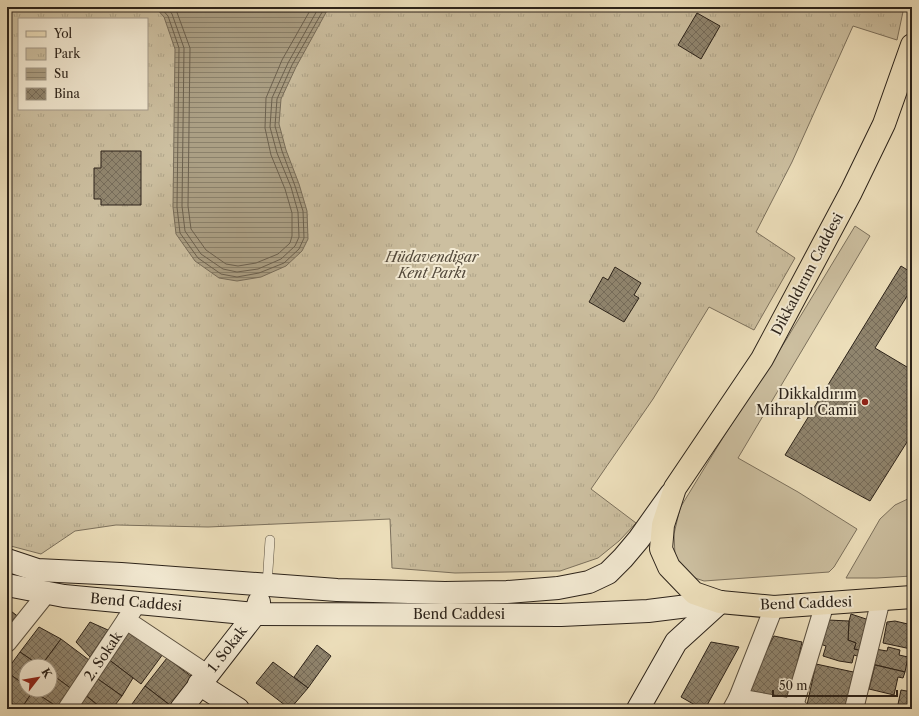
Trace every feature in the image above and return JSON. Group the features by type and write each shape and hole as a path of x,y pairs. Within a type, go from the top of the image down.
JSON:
{"main road":[{"name":"Dikkaldırım Caddesi","path":"720,602 694,593 669,567 661,549 663,525 675,488 762,359 851,192 884,124 912,45"},
{"path":"884,124 912,95"},
{"name":"Bend Caddesi","path":"7,560 37,570 122,574 338,590 453,593 507,592 558,588 589,582 608,573 639,539 675,488"},
{"name":"Bend Caddesi","path":"7,585 132,611 254,614 561,614 648,611 720,602 774,606 912,597"},
{"name":"1. Sokak","path":"181,709 254,614 267,585"},
{"path":"638,709 676,642 720,602"},
{"path":"203,679 238,709"}],"street":[{"path":"7,643 46,593"},
{"path":"854,709 881,599"},
{"path":"774,606 735,703 795,709 825,603"},
{"path":"132,611 203,679"},
{"name":"2. Sokak","path":"67,709 132,611"}],"lane":[{"path":"267,585 270,540"}],"green space":[{"name":"Hüdavendigar Kent Parkı","path":"7,7 904,7 897,40 853,26 792,162 756,232 795,258 754,330 709,307 653,399 591,489 636,523 619,541 598,558 560,571 455,573 392,568 390,519 208,527 116,525 75,531 41,554 7,545"},
{"path":"855,226 870,236 738,458 798,492 857,529 834,567 829,572 704,581 692,577 683,570 675,556 674,534 680,508 724,436 786,340"},
{"path":"912,497 912,576 846,578 880,519 895,505"}],"water":[{"path":"155,7 329,7 296,67 281,99 279,124 286,150 299,184 307,211 308,239 302,251 286,266 261,277 237,281 219,278 195,261 176,234 173,207 175,49 164,17"}],"building":[{"path":"697,13 720,26 701,59 678,45"},
{"path":"101,151 141,151 141,205 101,205 101,199 94,199 94,168 101,168"},
{"name":"Dikkaldırım Mihraplı Camii","path":"901,266 909,271 912,266 912,288 875,348 912,370 912,434 870,501 785,455"},
{"path":"615,267 641,283 634,295 639,298 624,322 589,302 603,277 608,280"},
{"path":"7,608 20,618 7,634"},
{"path":"851,614 872,621 862,651 854,649 856,643 848,640"},
{"path":"828,620 849,621 848,640 856,643 854,649 862,651 860,657 854,655 852,663 823,656 826,646 820,644"},
{"path":"895,621 912,625 911,649 883,643 887,622"},
{"path":"90,622 108,630 90,657 76,642"},
{"path":"39,627 61,639 47,658 29,658 20,652"},
{"path":"130,630 163,654 141,684 108,659"},
{"path":"774,636 802,642 789,701 745,691"},
{"path":"61,639 93,663 73,690 58,679 58,658 47,658"},
{"path":"711,642 739,647 705,709 702,709 681,697"},
{"path":"317,645 331,656 308,688 294,677"},
{"path":"888,647 900,650 899,655 908,657 905,672 872,664 875,649 887,651"},
{"path":"20,652 29,658 18,658 18,680 7,672"},
{"path":"167,658 196,680 174,708 145,686"},
{"path":"108,659 133,678 122,696 95,677"},
{"path":"273,662 308,688 290,709 256,683"},
{"path":"816,664 858,673 850,709 825,709 807,705"},
{"path":"875,665 905,672 903,678 898,677 894,695 869,689"},
{"path":"912,665 912,688 908,687"},
{"path":"7,672 18,680 18,698 28,698 21,709 7,700"},
{"path":"95,677 122,696 112,709 103,709 84,694"},
{"path":"58,679 73,690 59,708 44,698 58,698"},
{"path":"145,686 171,706 169,709 139,709 132,704"},
{"path":"901,690 912,692 912,709 897,709"},
{"path":"84,694 102,709 74,709"},
{"path":"28,698 44,698 59,708 59,709 21,709"},
{"path":"7,700 17,707 16,709 7,709"},
{"path":"132,704 139,709 128,709"}],"place":[{"name":"Dikkaldırım Mihraplı Camii","path":"865,402"}]}
